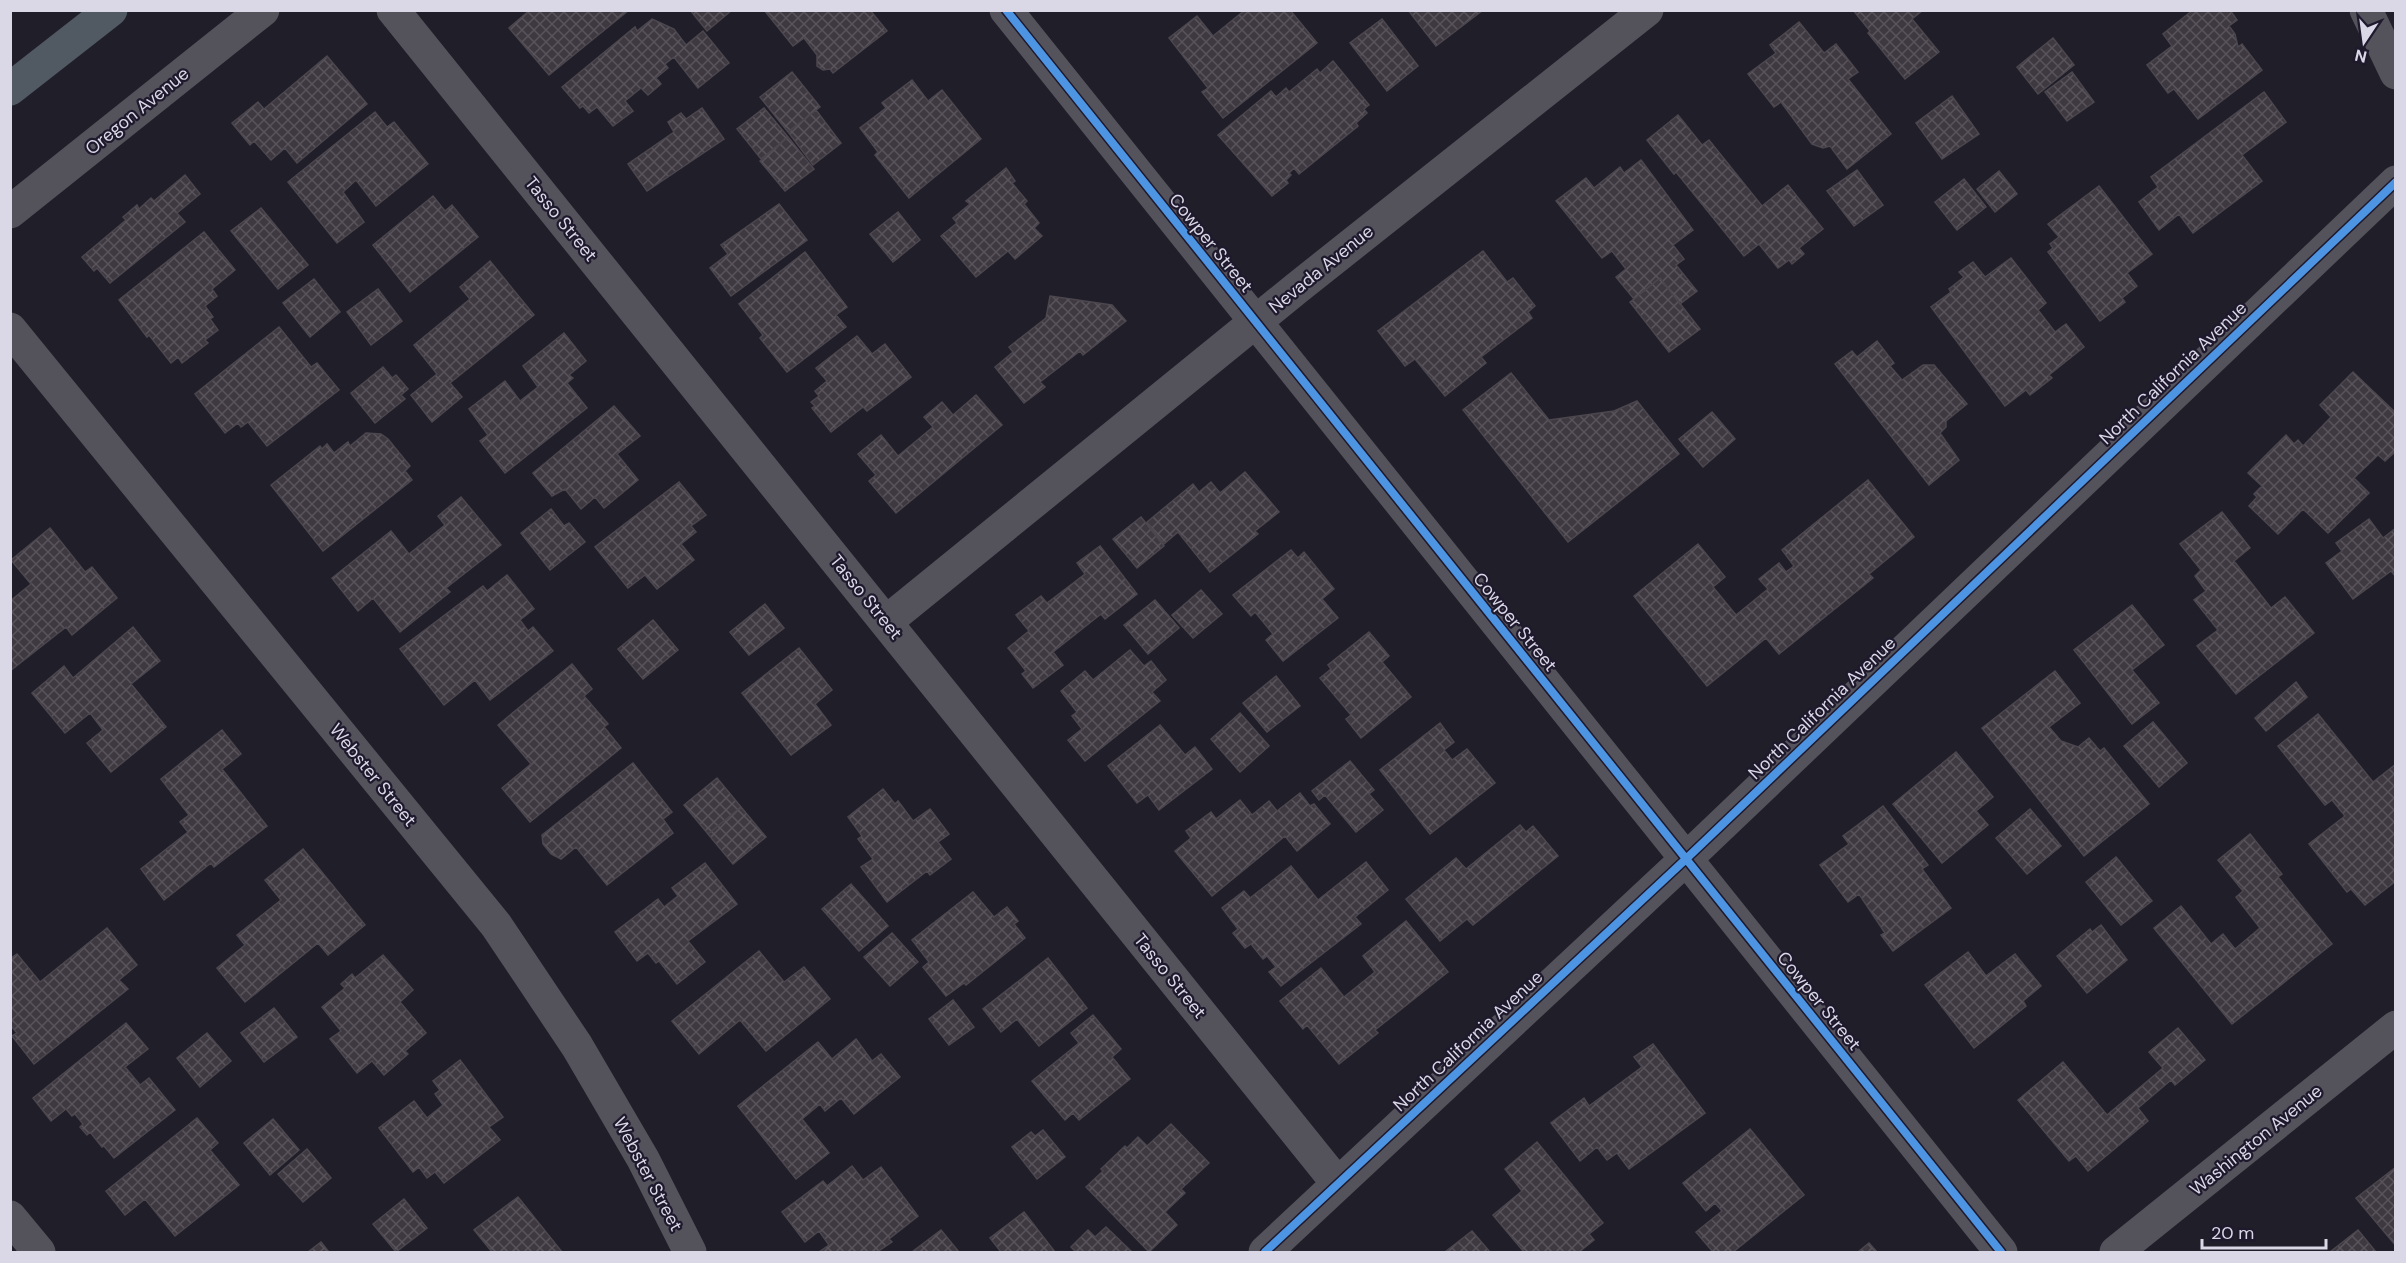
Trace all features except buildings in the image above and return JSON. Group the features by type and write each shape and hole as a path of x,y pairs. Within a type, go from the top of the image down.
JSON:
{"main road":[{"path":"10,89 111,10"}],"street":[{"name":"Oregon Avenue","path":"10,212 263,10"},
{"name":"Tasso Street","path":"393,10 1338,1184"},
{"name":"Cowper Street","path":"1006,10 2001,1252"},
{"name":"Nevada Avenue","path":"886,622 1255,322 1647,10"},
{"path":"2366,10 2396,73"},
{"name":"North California Avenue","path":"1265,1252 1686,859 2396,182"},
{"name":"Webster Street","path":"10,329 496,925 577,1046 643,1159 690,1252"},
{"name":"Washington Avenue","path":"2116,1252 2396,1027"},
{"path":"10,1217 39,1252"}],"cycle path":[{"path":"1006,10 2001,1252"},
{"path":"1265,1252 1686,859 2396,182"}]}
